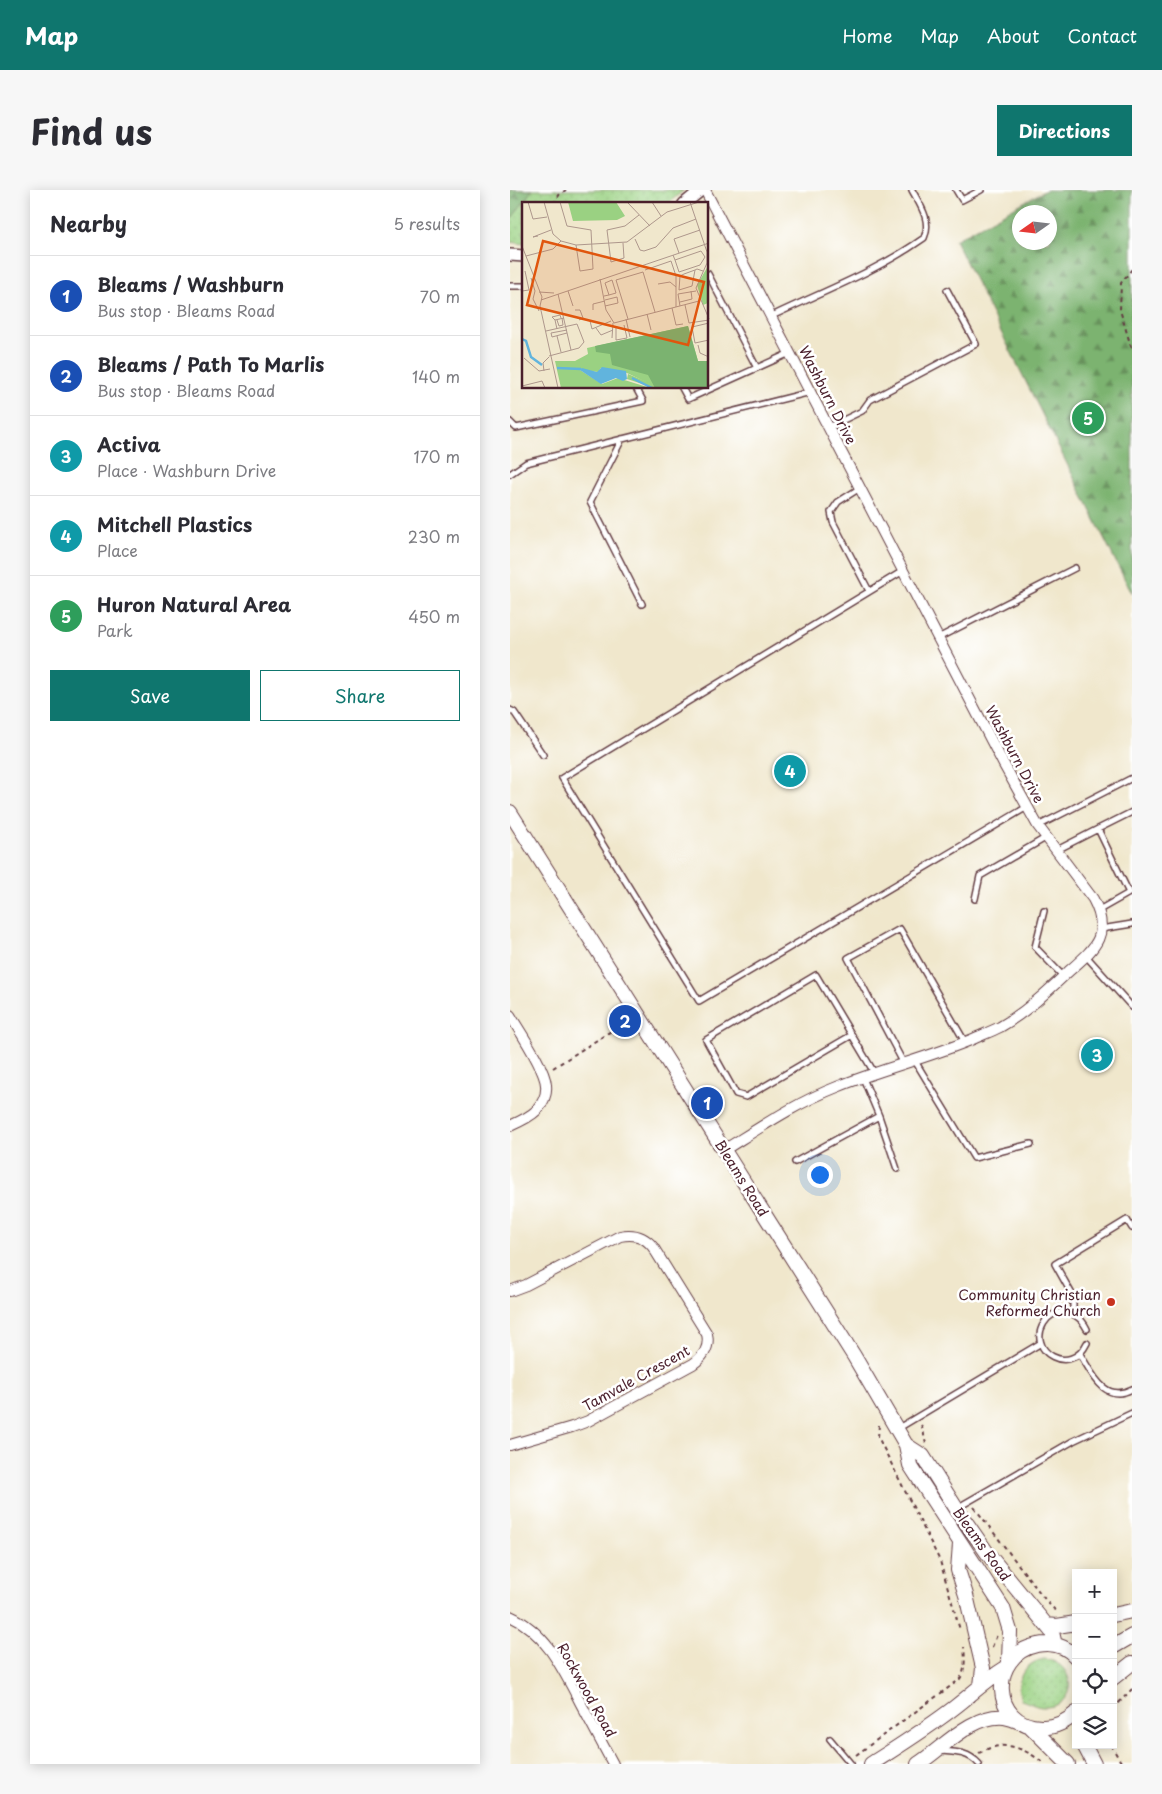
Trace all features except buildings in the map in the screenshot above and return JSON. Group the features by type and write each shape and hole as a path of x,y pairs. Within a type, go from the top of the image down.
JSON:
{"main road":[{"name":"Bleams Road","path":"510,812 854,1356 906,1445 910,1465 1003,1608 1008,1618 1011,1639 1007,1666 1001,1686 1005,1704 1016,1718 1026,1724"},
{"name":"Bleams Road","path":"906,1445 923,1456 956,1508 1000,1571 1065,1647"},
{"path":"960,1544 958,1570 966,1595 983,1668 981,1686"},
{"path":"1117,1614 1132,1611"},
{"path":"1046,1625 1057,1626 1072,1623"},
{"path":"1117,1645 1132,1636"},
{"path":"871,1764 932,1724 1007,1666 1022,1650 1039,1644 1065,1647"},
{"path":"1117,1675 1132,1663"},
{"path":"918,1764 966,1729 982,1720 1004,1717 1026,1724 1047,1727 1056,1726 1072,1716"},
{"path":"1026,1724 1068,1764"},
{"path":"1086,1749 1094,1764"}],"street":[{"path":"687,202 703,190"},
{"name":"Washburn Drive","path":"703,190 772,316 1027,807 1038,826 1093,899 1099,910 1101,928"},
{"path":"724,1150 800,1103 838,1086 942,1052 1000,1027 1033,1004 1086,956 1100,937 1101,928"},
{"path":"510,1015 542,1071 546,1083 546,1094 536,1111 510,1126"},
{"name":"Tamvale Crescent","path":"510,1291 526,1285 620,1236 635,1235 647,1240 653,1247 708,1340 705,1352 693,1364 588,1421 572,1428 510,1445"},
{"name":"Rockwood Road","path":"510,1616 534,1632 556,1656 612,1764"}],"lane":[{"path":"772,316 888,261 924,238 927,221 912,190"},
{"path":"956,190 962,200 982,190"},
{"path":"709,276 756,368"},
{"path":"829,427 862,411 870,400 976,344 947,290"},
{"path":"709,389 790,352"},
{"path":"510,422 516,428 643,401 637,389"},
{"path":"683,389 688,398 708,389"},
{"path":"510,474 526,463 811,392"},
{"path":"622,439 590,502 642,604"},
{"path":"861,488 838,502 831,512 833,522 869,591"},
{"path":"938,638 1075,568"},
{"path":"903,570 562,778 699,1001 1027,807"},
{"path":"510,710 514,712 543,755"},
{"path":"1038,826 1132,778"},
{"path":"1056,850 1132,812"},
{"path":"1098,829 1131,893 1099,910"},
{"path":"974,899 980,876 1046,837"},
{"path":"1044,911 1035,947 1063,977"},
{"path":"1101,928 1132,924"},
{"path":"904,1064 848,958 900,929 965,1042"},
{"path":"1086,956 1132,1006"},
{"path":"852,1035 746,1097 736,1094 706,1040 816,975 852,1035 875,1074"},
{"path":"915,1061 974,1158 1031,1144"},
{"path":"863,1078 898,1169"},
{"path":"795,1162 879,1116"},
{"path":"1073,1314 1073,1296 1055,1264 1126,1220 1132,1228"},
{"path":"1087,1329 1080,1318 1063,1312 1057,1313 1046,1320 1040,1330 1041,1343 1047,1353 1058,1359 1070,1359 1080,1354 1087,1343"},
{"path":"897,1429 1041,1343"},
{"path":"1080,1354 1101,1387 1114,1393 1124,1393 1132,1389"},
{"path":"956,1508 1073,1441 1132,1413"},
{"path":"830,1739 849,1762"},
{"path":"938,1751 962,1752 972,1757 978,1764"}],"path":[{"path":"554,202 560,194 566,190"},
{"path":"1132,269 1122,283 1120,310 1132,350"},
{"path":"553,1068 616,1028 613,1018 631,1002"},
{"path":"884,1406 878,1424 878,1437 940,1561 961,1634"},
{"path":"976,1510 1047,1602 1060,1612"},
{"path":"991,1650 998,1633"},
{"path":"849,1762 962,1677 965,1657 963,1642"},
{"path":"1117,1705 1132,1689"},
{"path":"1000,1744 1023,1750 1045,1764"},
{"path":"1113,1749 1122,1764"}],"green space":[{"path":"510,190 684,190 669,202 522,202 522,244 510,242"},
{"path":"510,190 532,190 522,202 510,221"},
{"path":"1046,190 1132,190 1132,594 955,240 1012,209 1012,250 1057,250 1057,205 1019,205"},
{"path":"1044,1659 1055,1662 1063,1668 1068,1676 1067,1694 1062,1701 1054,1706 1043,1707 1021,1700 1019,1693 1020,1679 1026,1668"}],"place":[{"name":"Huron Natural Area","path":"1088,418"},
{"name":"Mitchell Plastics","path":"790,771"},
{"name":"Bleams / Path To Marlis","path":"625,1021"},
{"name":"Activa","path":"1097,1055"},
{"name":"Bleams / Washburn","path":"707,1103"},
{"name":"Community Christian Reformed Church","path":"1111,1302"}]}
